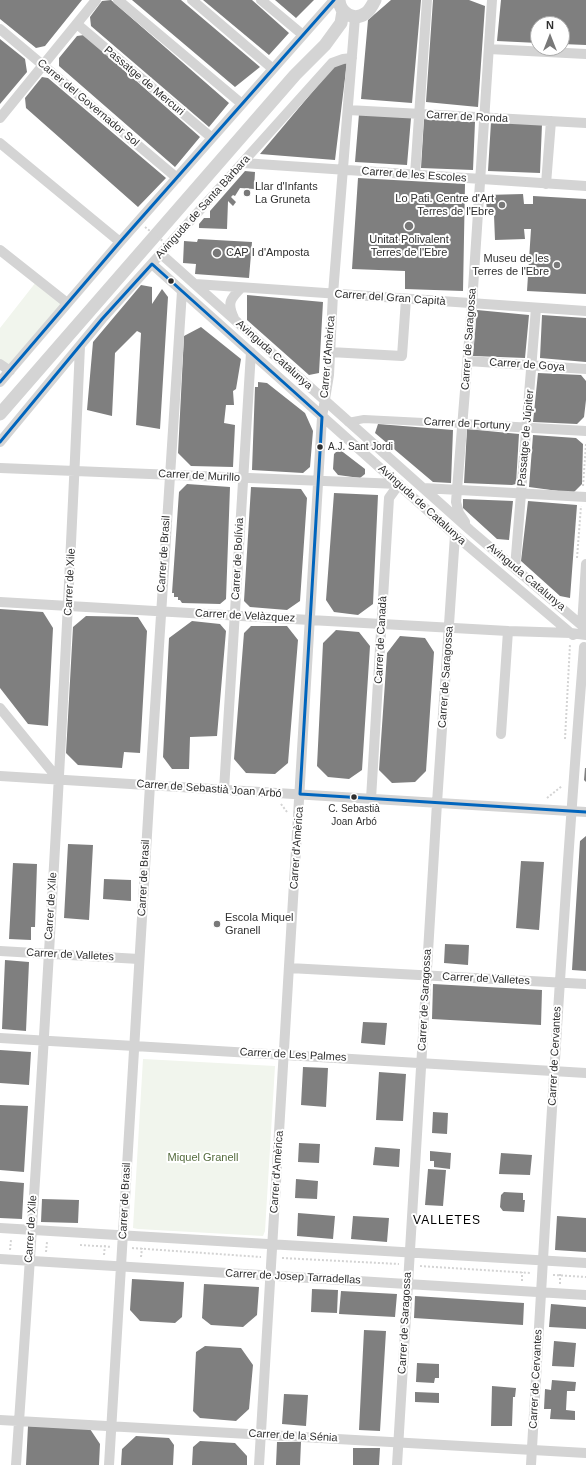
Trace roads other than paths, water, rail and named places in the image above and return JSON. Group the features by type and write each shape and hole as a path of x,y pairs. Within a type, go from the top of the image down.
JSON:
{"street":[{"path":"0,118 96,0"},
{"path":"118,0 242,104"},
{"path":"192,0 273,69"},
{"path":"261,0 302,35"},
{"path":"415,175 427,0"},
{"name":"Carrer de Saragossa","path":"470,530 459,514 456,502 468,361 492,0"},
{"path":"0,382 120,242 302,35 337,3 351,16 355,17 366,13 373,2"},
{"name":"Avinguda de Santa Bàrbara","path":"0,414 281,92 325,45 341,23 337,3"},
{"name":"Avinguda de Santa Bàrbara","path":"325,45 348,29 355,17"},
{"name":"Carrer d'Amèrica","path":"259,1465 322,416 329,375 333,294 355,17"},
{"name":"Passatge de Mercuri","path":"77,24 212,138"},
{"name":"Carrer del Governador Sol","path":"0,29 177,178"},
{"path":"489,49 586,54"},
{"name":"Avinguda de Santa Bàrbara","path":"0,442 102,319 332,63 343,58 352,58"},
{"name":"Carrer de Ronda","path":"348,110 586,124"},
{"path":"546,184 551,121"},
{"path":"0,143 120,242"},
{"name":"Carrer de les Escoles","path":"242,163 586,186"},
{"path":"0,250 67,303"},
{"name":"Avinguda Catalunya","path":"161,254 470,530 584,627"},
{"name":"Avinguda de Catalunya","path":"152,264 455,535 571,633 585,648"},
{"name":"Carrer del Gran Capità","path":"195,284 586,311"},
{"path":"236,322 230,310 230,304 232,296 241,288"},
{"name":"Carrer de Brasil","path":"109,1465 160,611 182,291"},
{"path":"330,352 402,356 406,299"},
{"name":"Passatge de Júpiter","path":"515,568 536,308"},
{"name":"Carrer de Xile","path":"16,1465 69,606 80,346"},
{"name":"Carrer de Bolívia","path":"224,790 250,352"},
{"name":"Carrer de Goya","path":"468,361 586,369"},
{"path":"0,364 10,371"},
{"name":"Carrer de Fortuny","path":"348,422 364,419 586,431"},
{"name":"Carrer de Murillo","path":"0,468 319,482 399,484"},
{"name":"Carrer de Canadà","path":"371,799 389,498 399,484"},
{"path":"423,488 584,497"},
{"name":"Carrer de Saragossa","path":"396,1465 455,535"},
{"path":"581,564 584,627"},
{"name":"Carrer de Velàzquez","path":"0,602 586,635"},
{"path":"501,734 508,631"},
{"name":"Carrer de Cervantes","path":"531,1465 571,811 585,648"},
{"path":"0,708 59,780"},
{"name":"Carrer de Sebastià Joan Arbó","path":"0,776 586,812"},
{"name":"Carrer de Valletes","path":"0,951 139,959"},
{"name":"Carrer de Valletes","path":"289,968 586,984"},
{"name":"Carrer de Les Palmes","path":"0,1038 586,1073"},
{"path":"0,1228 586,1262"},
{"name":"Carrer de Josep Tarradellas","path":"4,1259 586,1295"},
{"name":"Carrer de la Sénia","path":"0,1420 586,1453"}],"place":[{"name":"Llar d'Infants La Gruneta","path":"247,193"},
{"name":"Lo Pati. Centre d'Art Terres de l'Ebre","path":"502,205"},
{"name":"Unitat Polivalent Terres de l'Ebre","path":"409,226"},
{"name":"CAP I d'Amposta","path":"217,253"},
{"name":"Museu de les Terres de l'Ebre","path":"557,265"},
{"name":"A.J. Sant Jordi","path":"320,447"},
{"name":"C. Sebastià Joan Arbó","path":"354,797"},
{"name":"Escola Miquel Granell","path":"217,924"}],"district":[{"name":"VALLETES","path":"447,1221"}],"park label":[{"name":"Miquel Granell","path":"203,1158"}]}
